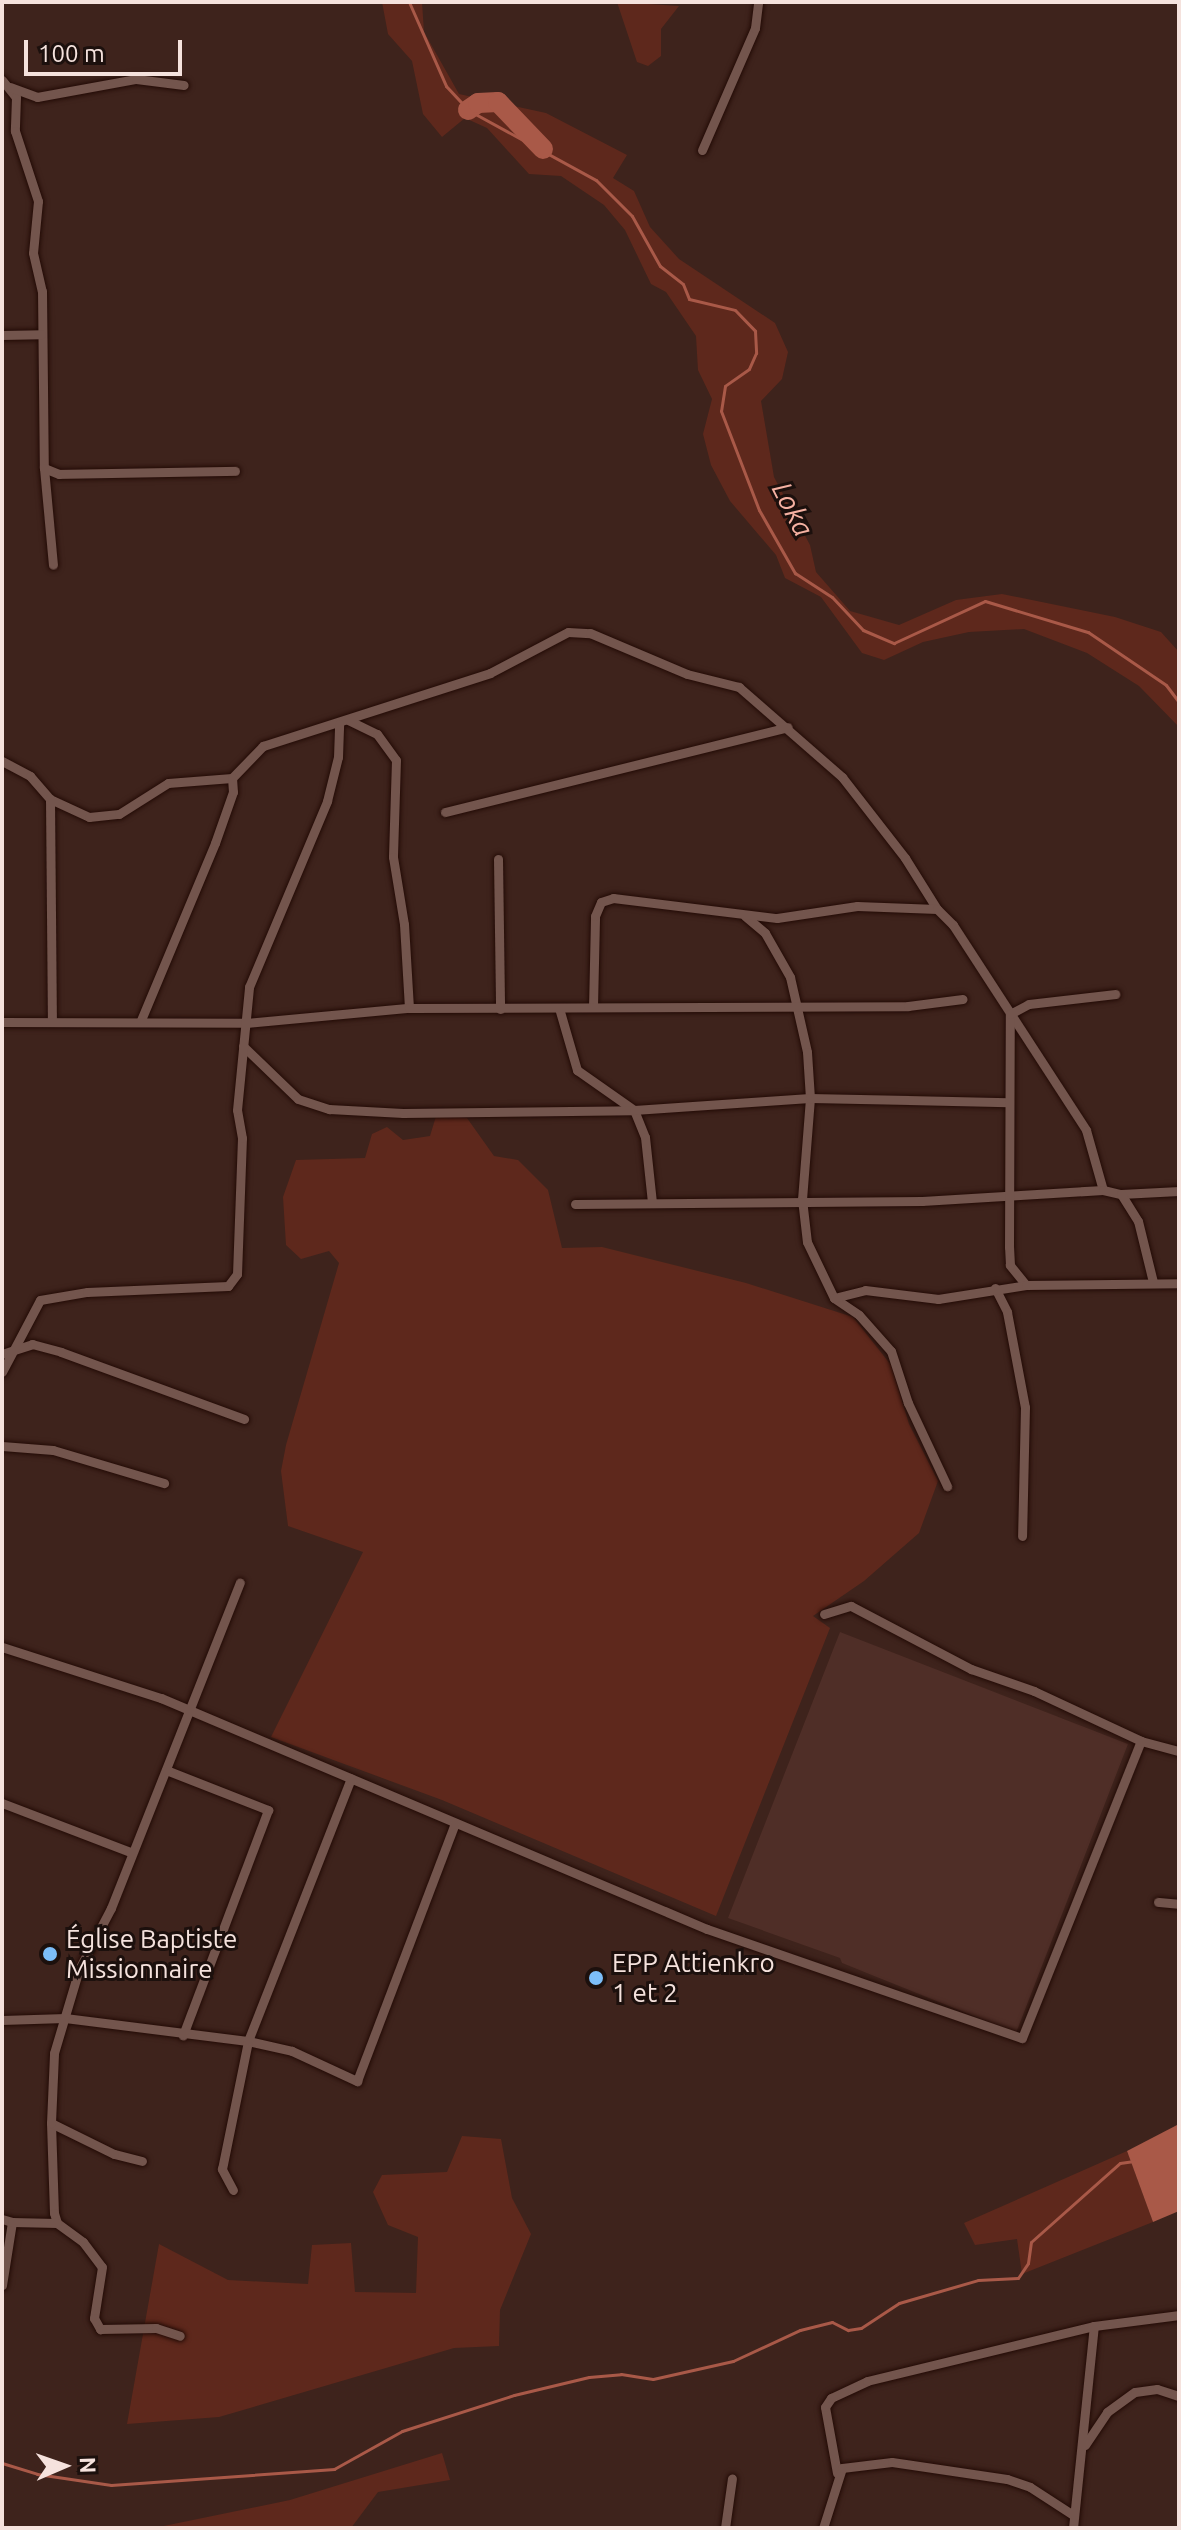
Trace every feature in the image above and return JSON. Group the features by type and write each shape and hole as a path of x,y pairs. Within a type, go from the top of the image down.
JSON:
{"street":[{"path":"702,150 755,28 758,2"},
{"path":"17,114 37,97 136,79 184,85"},
{"path":"6,83 37,97"},
{"path":"6,83 17,114 15,131 38,201 33,253 42,291 44,468 53,565"},
{"path":"2,335 41,334"},
{"path":"44,468 59,474 235,471"},
{"path":"2,761 20,768 50,799 89,817 119,814 168,783 232,778 263,746 490,673 568,632 579,632 687,674 739,687 842,777 905,858 1086,1130 1103,1190"},
{"path":"344,722 377,734 396,760 393,857 404,924 409,1008"},
{"path":"2,1372 40,1300 87,1292 228,1286 237,1274 242,1152 237,1110 249,987 327,801 344,722"},
{"path":"445,812 788,727"},
{"path":"141,1020 215,843 233,792 232,778"},
{"path":"50,799 52,1022"},
{"path":"498,859 500,1009"},
{"path":"593,1007 595,916 601,902 613,898 777,918 857,906 937,909"},
{"path":"745,916 765,933 790,977 797,1004 810,1098 802,1199 807,1242 834,1298 859,1315 891,1351 908,1403 947,1486"},
{"path":"1010,1014 1029,1004 1115,994"},
{"path":"2,1022 141,1020 246,1023 409,1008 797,1004 908,1006 963,999"},
{"path":"559,1008 577,1070 634,1110 645,1137 652,1202"},
{"path":"1010,1014 1010,1265 1026,1285"},
{"path":"243,1046 298,1099 329,1109 403,1113 634,1110 810,1098 1008,1102"},
{"path":"575,1204 1010,1196 1103,1190 1121,1194 1179,1191"},
{"path":"1121,1194 1138,1221 1153,1282"},
{"path":"834,1298 893,1290 938,1299 1026,1285 1179,1283"},
{"path":"995,1288 1007,1312 1025,1407 1022,1536"},
{"path":"2,1354 32,1344 96,1361 244,1419"},
{"path":"2,1446 53,1450 164,1483"},
{"path":"57,2223 50,2072 79,1969 111,1908 130,1852 190,1714 240,1583"},
{"path":"824,1614 851,1606 971,1669 1034,1691 1141,1741 1179,1751"},
{"path":"2,1647 161,1698 190,1714 749,1945 1022,2038 1141,1741"},
{"path":"166,1770 268,1810 183,2035"},
{"path":"233,2190 222,2169 248,2041 351,1778"},
{"path":"2,1803 130,1852"},
{"path":"2,2020 65,2018 248,2041 292,2051 357,2081 455,1823"},
{"path":"1158,1902 1179,1904"},
{"path":"51,2123 114,2154 142,2161"},
{"path":"2,2285 7,2221 57,2223 83,2242 102,2267 94,2318 100,2329 156,2328 180,2336"},
{"path":"823,2528 837,2473 825,2407 831,2398 904,2370 1094,2326 1179,2315"},
{"path":"1073,2528 1094,2326"},
{"path":"1079,2469 1086,2440 1123,2400 1157,2389 1179,2396"},
{"path":"837,2473 847,2466 892,2462 931,2465 1030,2487 1073,2515"},
{"path":"725,2528 732,2478"}],"shaded area":[{"path":"382,2 422,2 424,32 459,94 546,113 627,155 613,178 634,191 650,227 679,259 775,323 788,352 782,379 761,401 774,477 810,545 816,572 850,611 899,625 956,600 1002,594 1115,617 1161,632 1179,652 1179,727 1139,686 1087,653 1024,629 969,632 923,642 884,660 862,653 821,597 785,578 776,555 730,501 711,465 703,434 712,399 698,370 696,336 666,292 651,284 625,230 604,205 561,176 529,174 487,128 465,118 442,137 423,114 412,61 388,34"},
{"path":"617,2 679,6 661,29 661,56 648,66 637,62"},
{"path":"437,1113 467,1118 494,1156 518,1160 548,1190 562,1248 602,1247 746,1283 853,1317 891,1365 909,1424 938,1481 919,1533 864,1581 813,1616 830,1628 716,1916 442,1800 271,1737 363,1552 288,1526 281,1471 286,1445 339,1263 329,1251 301,1259 286,1245 283,1197 296,1160 365,1158 372,1134 387,1127 403,1140 430,1136"},
{"path":"840,1632 1128,1744 1016,2033 842,1963 840,1958 728,1918"},
{"path":"1179,2124 1179,2211 1153,2222 1127,2151"},
{"path":"462,2136 501,2139 512,2198 531,2234 500,2310 499,2346 454,2348 219,2417 127,2424 159,2244 228,2280 308,2284 312,2245 351,2243 355,2292 416,2293 418,2237 388,2225 373,2192 382,2175 447,2172"},
{"path":"1127,2151 1153,2222 1022,2274 1017,2239 975,2245 964,2223"},
{"path":"442,2453 450,2480 378,2492 351,2528 154,2528 290,2500"}],"waterway":[{"name":"Loka","path":"409,2 446,86 468,110 596,180 632,216 660,266 683,284 689,299 735,310 755,331 756,353 749,369 725,386 721,411 759,510 795,573 832,597 863,630 894,643 985,601 1088,632 1166,685 1179,702"},
{"name":"Loka","path":"468,110 478,103 498,102 543,149"},
{"path":"2,2463 37,2474 111,2485 334,2469 402,2431 514,2395 589,2377 621,2374 653,2379 733,2361 800,2330 832,2322 848,2330 861,2328 899,2303 978,2280 1018,2278 1028,2263 1031,2242 1120,2163 1134,2161"}],"place":[{"name":"Église Baptiste Missionnaire","path":"50,1954"},
{"name":"EPP Attienkro 1 et 2","path":"596,1978"}]}
